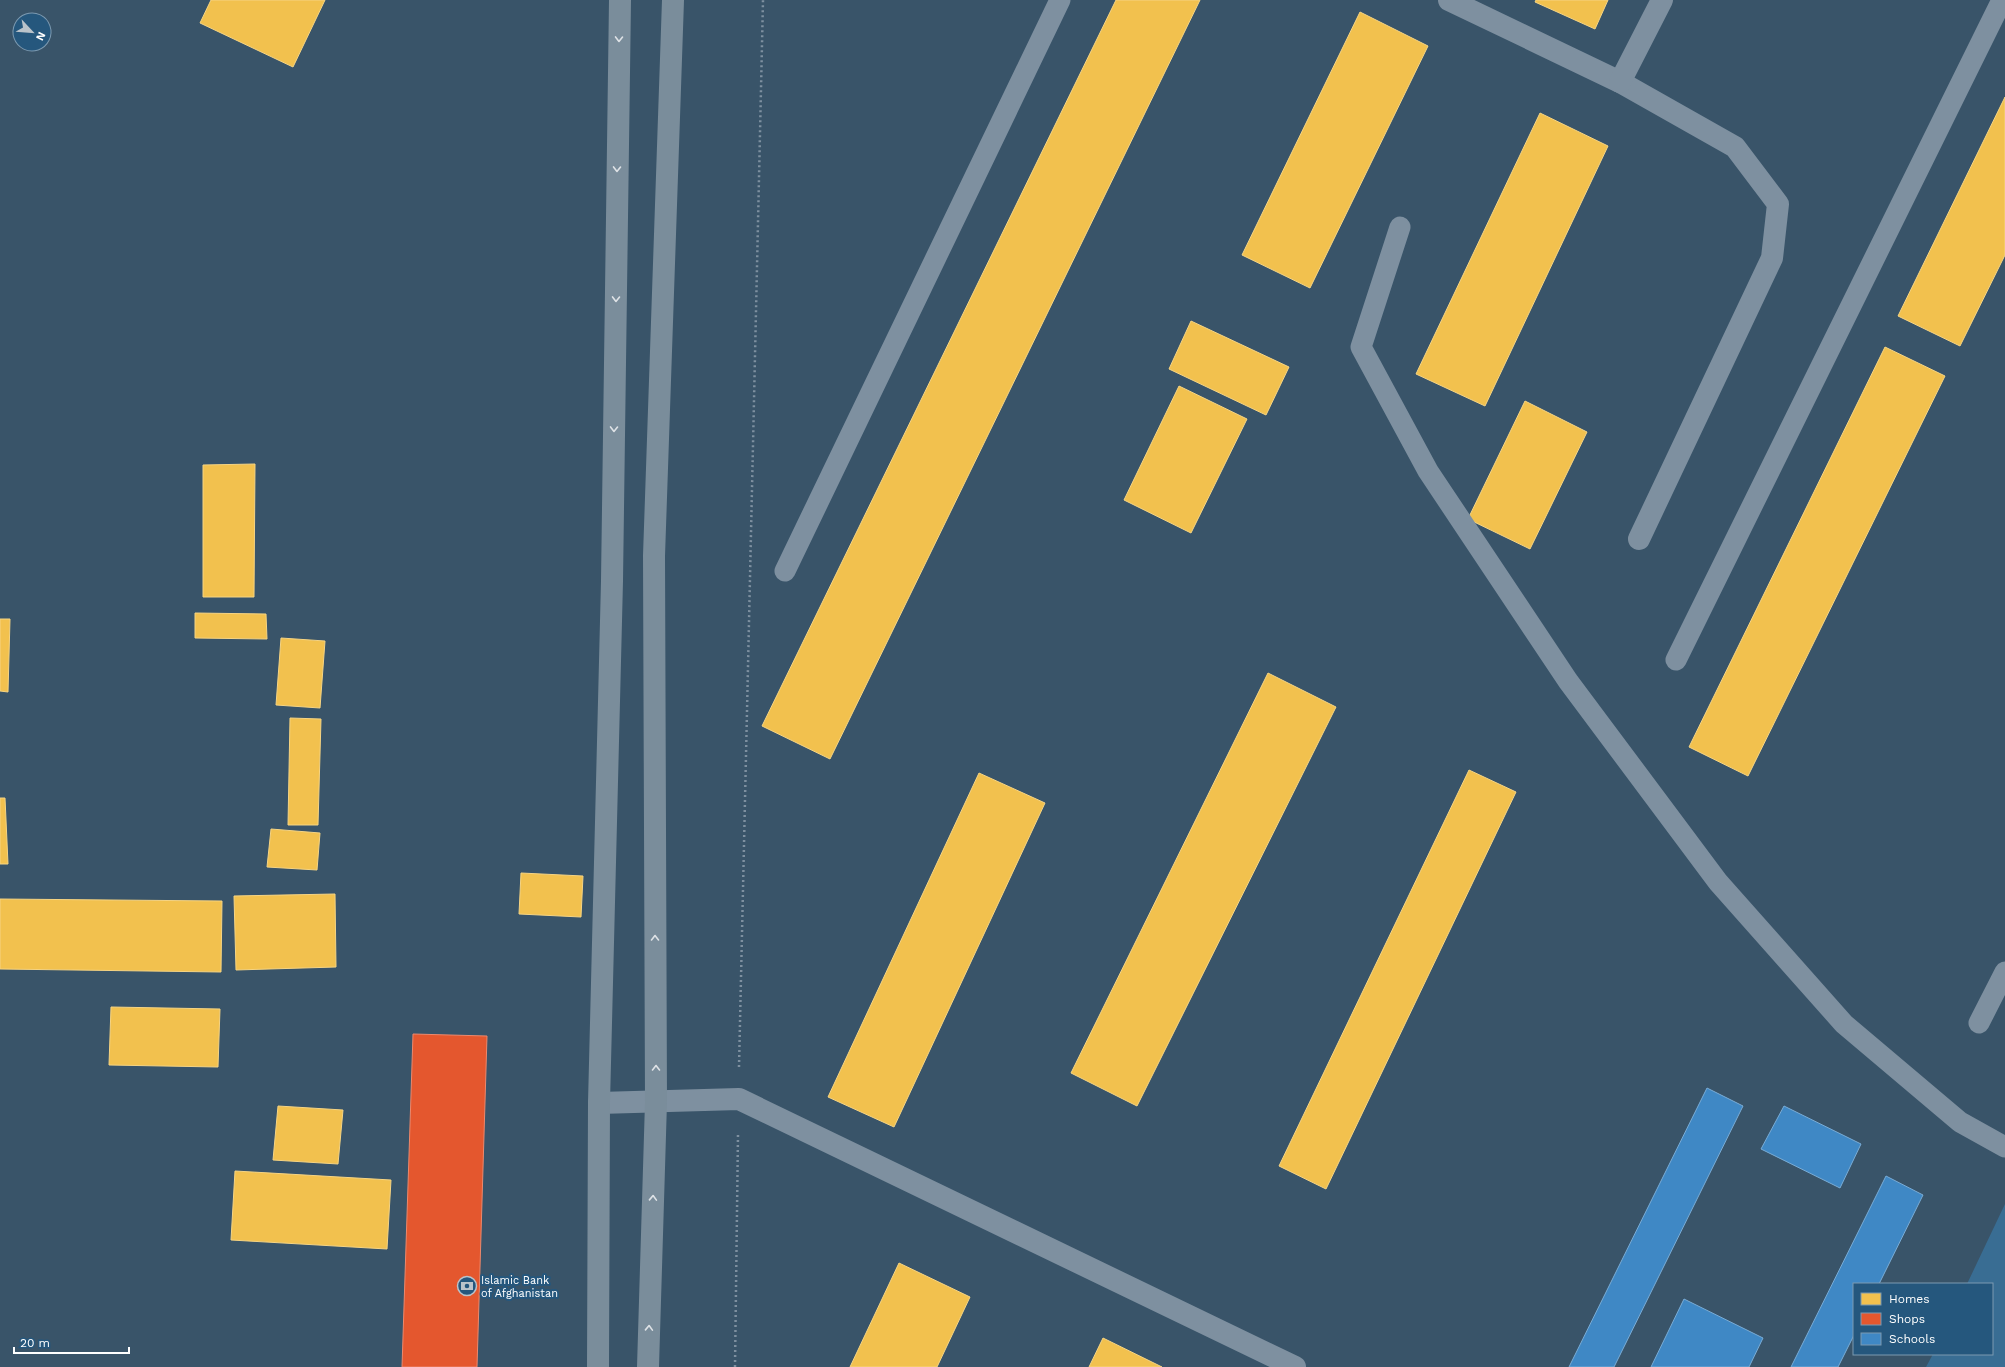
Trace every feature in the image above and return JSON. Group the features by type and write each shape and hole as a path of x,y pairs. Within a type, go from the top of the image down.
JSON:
{"main road":[{"path":"598,1367 599,1103 612,581 620,0"},
{"path":"648,1367 656,1102 654,556 673,0"}],"street":[{"path":"1450,0 1620,82 1735,147 1778,204 1772,258 1639,539"},
{"path":"1620,82 1662,0"},
{"path":"599,1103 739,1099 1273,1362 1295,1367"}],"lane":[{"path":"785,571 1060,0"},
{"path":"1676,660 2002,0"},
{"path":"1400,227 1361,347 1428,471 1568,681 1718,882 1844,1024 1960,1122 2005,1147"},
{"path":"1979,1023 2005,972"}],"path":[{"path":"735,1367 739,1099 763,0"}],"shaded area":[{"path":"2005,1204 2005,1367 1926,1367 1932,1355 1993,1355 1993,1283 1967,1283"}],"building: Homes":[{"path":"211,0 325,0 293,67 200,23"},
{"path":"1116,0 1200,0 830,759 762,726"},
{"path":"1536,0 1608,0 1595,29 1535,2"},
{"path":"1360,12 1428,46 1310,288 1242,255"},
{"path":"2005,97 2005,255 1960,346 1898,316"},
{"path":"1540,113 1608,146 1485,406 1416,374"},
{"path":"1191,321 1289,367 1266,415 1169,369"},
{"path":"1885,347 1945,376 1748,776 1689,747"},
{"path":"1179,386 1247,419 1191,533 1124,500"},
{"path":"1525,401 1587,432 1530,549 1468,519"},
{"path":"255,464 254,597 203,597 203,465"},
{"path":"195,613 266,614 267,639 195,638"},
{"path":"0,619 10,619 8,692 0,691"},
{"path":"281,638 325,641 320,708 276,705"},
{"path":"1268,673 1336,707 1137,1106 1071,1073"},
{"path":"290,718 321,719 318,825 288,825"},
{"path":"1469,770 1516,792 1326,1189 1279,1166"},
{"path":"979,773 1045,803 894,1127 828,1097"},
{"path":"0,798 5,798 8,864 0,864"},
{"path":"271,829 320,833 317,870 267,867"},
{"path":"521,873 583,876 581,917 519,914"},
{"path":"335,894 336,967 236,970 234,896"},
{"path":"0,899 222,901 221,972 0,969"},
{"path":"111,1007 220,1009 218,1067 109,1065"},
{"path":"278,1106 343,1110 338,1164 273,1160"},
{"path":"235,1171 391,1180 387,1249 231,1240"},
{"path":"899,1263 970,1297 937,1367 850,1367"},
{"path":"1103,1338 1162,1367 1089,1367"}],"building: Shops":[{"path":"413,1034 487,1036 477,1367 402,1367"}],"building: Schools":[{"path":"1707,1088 1743,1106 1614,1367 1569,1367"},
{"path":"1784,1106 1861,1144 1840,1188 1761,1149"},
{"path":"1886,1176 1923,1195 1879,1283 1853,1283 1853,1337 1838,1367 1791,1367"},
{"path":"1684,1299 1763,1338 1749,1367 1651,1367"}],"place":[{"name":"Islamic Bank of Afghanistan","path":"467,1286"}]}
